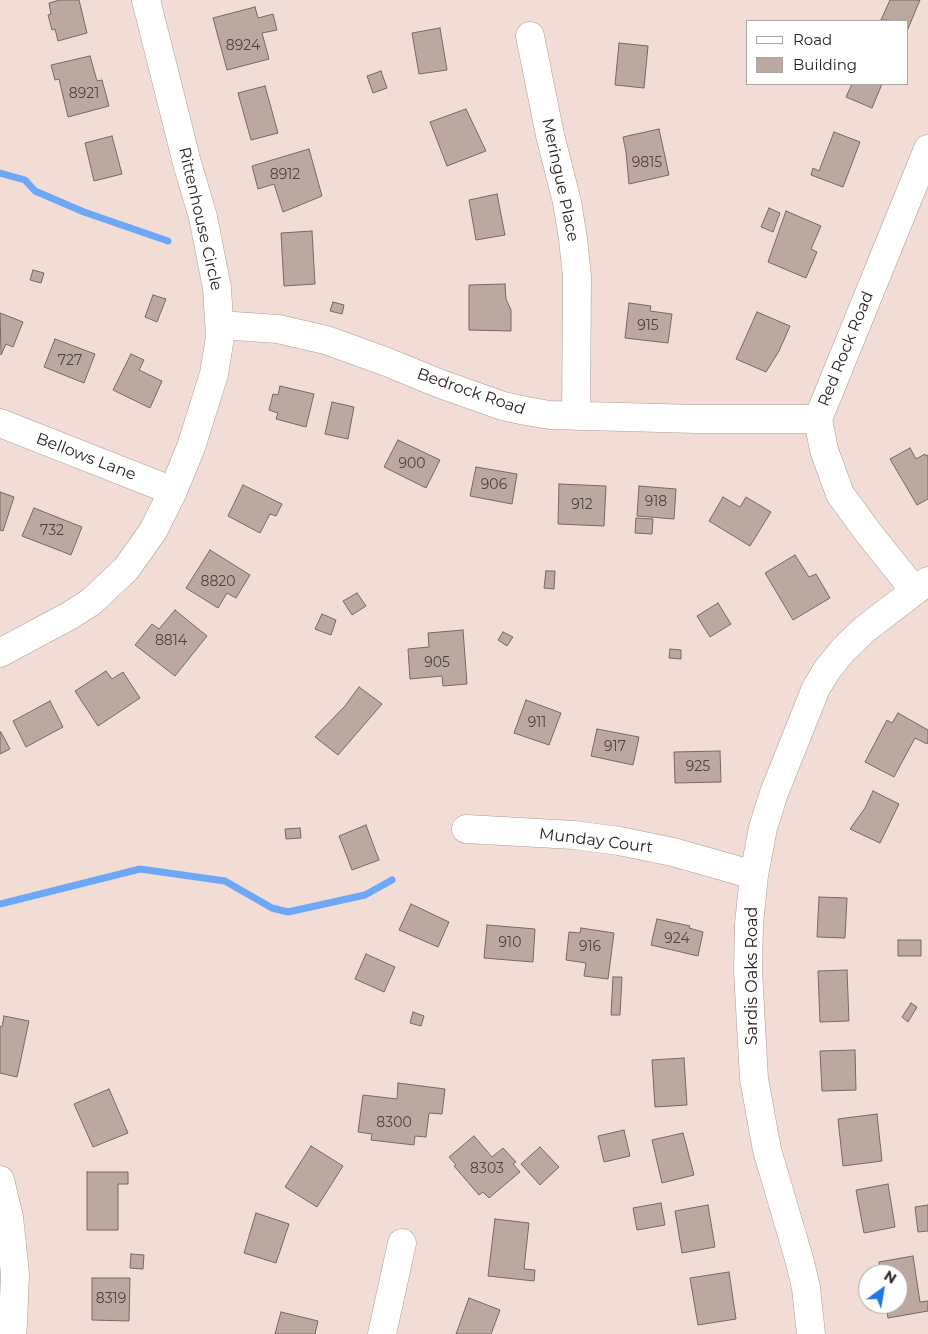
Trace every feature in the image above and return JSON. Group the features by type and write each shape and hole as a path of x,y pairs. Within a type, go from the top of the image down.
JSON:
{"street":[{"name":"Rittenhouse Circle","path":"0,654 70,616 91,602 126,569 153,532 173,491 214,374 220,336 218,288 203,217 187,163 146,0"},
{"name":"Meringue Place","path":"530,36 550,135 567,202 573,239 576,276 576,416"},
{"name":"Red Rock Road","path":"922,586 870,535 840,494 824,450 818,419 928,149"},
{"name":"Bedrock Road","path":"220,324 278,329 326,340 503,406 550,415 696,419 818,419"},
{"name":"Bellows Lane","path":"0,422 173,491"},
{"name":"Sardis Oaks Road","path":"811,1334 806,1288 767,1150 754,1079 748,971 748,924 754,875 763,828 774,793 816,688 827,670 844,649 865,629 922,586"},
{"name":"Munday Court","path":"466,829 574,835 619,841 673,852 754,875"},
{"path":"0,1180 9,1217 15,1274 12,1334"},
{"path":"382,1334 402,1243"}],"building":[{"path":"60,0 79,0 87,33 58,41 55,29 52,30 48,15 51,14 49,3"},
{"path":"890,0 920,0 908,29 908,20 881,20"},
{"path":"255,7 258,18 273,14 277,30 262,33 269,59 227,70 213,18"},
{"path":"440,28 447,70 419,74 412,33"},
{"path":"619,43 648,46 644,88 615,85"},
{"path":"90,56 97,81 102,80 109,106 68,117 59,79 55,80 51,65"},
{"path":"381,71 387,88 373,93 367,76"},
{"path":"852,85 882,85 872,108 846,97"},
{"path":"265,86 278,133 251,140 238,93"},
{"path":"466,109 486,151 447,166 430,122"},
{"path":"659,129 669,175 629,184 623,137"},
{"path":"834,132 860,142 843,187 811,175 813,168 819,171"},
{"path":"112,136 122,174 94,181 85,143"},
{"path":"309,149 322,196 283,212 274,184 258,189 252,166"},
{"path":"497,194 505,235 476,240 469,200"},
{"path":"769,208 780,213 773,232 761,227"},
{"path":"786,211 821,226 811,249 817,252 806,278 768,262"},
{"path":"312,231 315,284 284,286 281,233"},
{"path":"33,270 44,273 41,283 30,280"},
{"path":"505,284 506,299 511,310 511,331 469,330 469,285"},
{"path":"153,295 166,299 157,322 145,317"},
{"path":"333,302 344,305 342,314 330,311"},
{"path":"629,303 651,306 650,311 672,314 668,343 625,338"},
{"path":"757,312 790,326 779,351 766,372 736,359"},
{"path":"0,313 23,322 13,347 6,344 1,355"},
{"path":"55,339 95,354 84,383 44,367"},
{"path":"131,354 144,360 139,370 162,381 150,408 113,390"},
{"path":"280,386 314,394 306,427 276,419 278,413 269,410 273,394 278,395"},
{"path":"332,402 354,407 348,439 325,434"},
{"path":"398,440 440,460 426,488 384,467"},
{"path":"910,448 916,459 925,454 926,456 928,455 928,499 917,505 890,459"},
{"path":"476,467 517,474 512,504 470,496"},
{"path":"559,484 606,486 604,526 558,524"},
{"path":"243,485 282,504 276,516 270,514 260,533 228,516"},
{"path":"639,486 676,489 674,519 637,516"},
{"path":"0,492 14,497 3,531 0,530"},
{"path":"723,497 740,507 746,497 771,512 750,546 709,521"},
{"path":"34,508 82,527 71,555 22,536"},
{"path":"636,518 653,519 652,534 635,533"},
{"path":"210,550 250,575 236,598 227,593 218,608 186,588"},
{"path":"795,555 809,577 816,574 830,598 793,620 765,573"},
{"path":"546,571 555,571 554,589 544,588"},
{"path":"357,593 366,606 352,615 343,601"},
{"path":"718,603 731,624 710,637 697,616"},
{"path":"175,610 207,636 175,676 135,645 152,624 159,629"},
{"path":"322,614 336,620 331,635 315,629"},
{"path":"463,630 467,684 443,686 442,676 410,679 408,649 429,647 428,633"},
{"path":"503,632 513,637 507,646 498,640"},
{"path":"670,649 681,650 681,659 669,658"},
{"path":"106,671 112,679 123,672 140,698 98,726 75,691"},
{"path":"359,687 382,704 338,755 315,737 345,706"},
{"path":"526,700 561,713 549,745 514,733"},
{"path":"50,701 63,727 26,747 13,721"},
{"path":"898,713 928,730 928,742 927,744 915,738 894,777 865,762 887,720 892,723"},
{"path":"597,729 639,737 633,765 591,756"},
{"path":"0,732 10,749 0,754"},
{"path":"720,751 721,782 675,783 674,752"},
{"path":"873,791 899,804 880,843 850,829 865,808"},
{"path":"366,825 379,860 352,870 339,836"},
{"path":"300,828 301,838 286,839 285,829"},
{"path":"819,897 847,898 845,938 817,937"},
{"path":"411,904 449,922 438,947 399,930"},
{"path":"657,919 690,926 689,928 703,932 698,956 651,945"},
{"path":"487,925 535,929 533,962 484,958"},
{"path":"581,928 614,933 608,979 584,976 586,963 566,960 569,932 580,933"},
{"path":"898,940 921,940 921,956 898,956"},
{"path":"366,954 395,967 384,992 355,979"},
{"path":"847,970 849,1021 820,1022 818,971"},
{"path":"613,977 622,977 620,1015 611,1015"},
{"path":"911,1003 917,1007 908,1022 902,1017"},
{"path":"413,1012 424,1016 421,1026 410,1023"},
{"path":"4,1016 29,1021 17,1077 0,1073 0,1026 2,1027"},
{"path":"855,1050 856,1090 822,1091 820,1051"},
{"path":"684,1058 687,1105 655,1107 652,1060"},
{"path":"398,1083 445,1089 442,1114 429,1113 426,1137 415,1136 414,1145 371,1140 372,1134 358,1132 363,1095 397,1099"},
{"path":"109,1089 128,1133 93,1147 74,1104"},
{"path":"877,1114 882,1161 843,1166 838,1119"},
{"path":"624,1130 630,1156 604,1162 598,1136"},
{"path":"683,1133 694,1175 662,1183 652,1140"},
{"path":"474,1136 492,1157 503,1148 516,1162 513,1164 520,1172 489,1198 483,1192 479,1195 454,1166 456,1165 449,1157"},
{"path":"311,1146 343,1166 317,1207 285,1187"},
{"path":"540,1147 559,1167 540,1185 521,1164"},
{"path":"87,1172 128,1172 128,1184 118,1184 118,1230 87,1230"},
{"path":"888,1184 895,1227 864,1233 856,1190"},
{"path":"661,1203 665,1225 637,1230 633,1208"},
{"path":"708,1205 715,1247 682,1253 675,1211"},
{"path":"928,1205 928,1231 918,1232 915,1207"},
{"path":"256,1213 289,1224 276,1263 244,1253"},
{"path":"495,1219 529,1223 524,1269 535,1270 534,1281 488,1276"},
{"path":"131,1254 144,1255 143,1269 130,1268"},
{"path":"913,1256 920,1302 928,1301 928,1311 888,1318 887,1314 908,1314 908,1264 879,1264 879,1262"},
{"path":"729,1272 736,1319 698,1325 690,1278"},
{"path":"92,1278 130,1278 129,1321 92,1320"},
{"path":"469,1298 500,1310 491,1334 456,1334"},
{"path":"281,1312 318,1321 315,1334 275,1334"}],"waterway":[{"path":"0,173 25,180 35,191 84,212 168,241"},
{"path":"0,904 140,869 225,881 272,908 288,912 365,895 392,880"}]}
